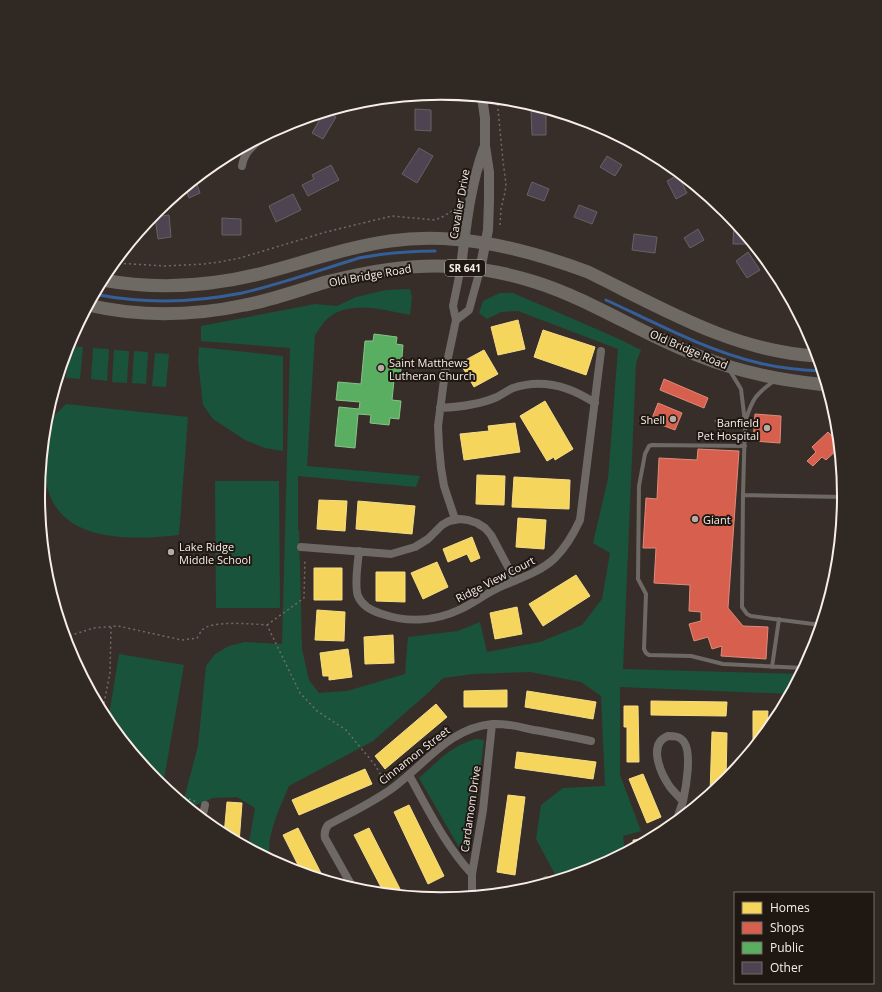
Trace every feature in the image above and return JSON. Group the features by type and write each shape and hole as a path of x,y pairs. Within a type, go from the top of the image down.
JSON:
{"main road":[{"path":"109,281 152,286 204,284 267,272 321,256 391,240 446,238 486,243 537,255 588,272 698,326 726,337 778,352 811,355"},
{"name":"Old Bridge Road","path":"94,306 128,312 181,314 244,306 326,282 393,268 430,266 461,267 515,276 561,292 682,349 727,366 777,379 821,384"}],"street":[{"name":"Cavalier Drive","path":"480,270 486,243 489,213 489,179 485,146 485,118 483,102"},
{"name":"Cavalier Drive","path":"461,267 464,240 477,165 485,146"},
{"path":"242,166 246,154 251,149"},
{"path":"455,519 444,486 438,440 440,408 445,372 456,320 453,306 461,267"},
{"path":"456,320 468,310 480,270"},
{"name":"Ridge View Court","path":"359,551 356,588 361,602 366,607 376,612 402,619 429,619 446,615 462,608 495,589 530,574 543,567 554,558 566,546 574,534 580,520 601,351"},
{"path":"440,408 470,406 498,396 513,388 540,384 554,385 568,389 583,395 595,403"},
{"path":"301,547 391,554 415,547 428,538 442,525 455,519 468,520 485,528 491,535 515,580"},
{"name":"Cinnamon Street","path":"349,881 324,838 324,833 328,825 390,790 445,743 457,735 470,729 492,724 505,724 591,741"},
{"name":"Cardamom Drive","path":"472,891 472,874 483,810 492,724"},
{"path":"679,812 683,801 687,782 687,746 681,738 668,736 662,738 657,747 660,766 670,788 683,801"},
{"path":"409,775 451,848 472,874"},
{"path":"203,812 205,805"}],"lane":[{"path":"727,366 741,389 745,422 742,607 747,614 751,616 816,624"},
{"path":"745,422 757,394 777,379"},
{"path":"745,446 652,445 647,449 639,486 638,579 646,594 644,649 649,655 691,656 723,664 798,668"},
{"path":"743,495 837,497"},
{"path":"772,667 779,619"}],"path":[{"path":"498,104 506,187 501,209 500,225"},
{"path":"121,263 189,266 219,262 240,258 312,236 385,217 392,216 435,220 456,208 461,207"},
{"path":"715,420 723,442"},
{"path":"70,635 94,628 118,626 182,640 197,638 203,630 216,624 244,623 267,625 304,598 305,559"},
{"path":"267,625 300,693 317,712 346,730 375,765 390,790"},
{"path":"104,703 110,673 111,627"},
{"path":"184,797 205,805"}],"green space":[{"path":"410,289 412,298 410,315 365,308 343,310 324,322 315,335 307,466 420,476 416,487 298,476 298,530 302,649 309,680 319,693 347,691 405,674 408,637 458,631 480,622 487,652 540,642 582,625 602,599 610,553 593,543 608,479 618,349 518,311 501,312 487,319 479,313 483,301 500,293 513,293 641,350 636,363 623,669 795,674 784,694 620,687 620,775 641,831 623,836 624,847 616,851 593,862 555,875 536,839 541,805 563,788 605,786 601,696 581,682 530,672 474,674 443,678 373,741 289,786 274,823 269,844 270,853 249,842 255,808 237,797 213,798 195,806 184,798 198,746 206,666 215,654 229,646 245,642 282,644 290,348 201,341 201,326 315,304 337,306 356,297 386,290"},
{"path":"74,346 83,347 80,379 66,378 67,366"},
{"path":"199,347 283,356 283,451 265,448 245,440 213,419 203,405 198,361"},
{"path":"93,348 109,349 107,381 91,379"},
{"path":"114,350 129,351 127,383 112,382"},
{"path":"134,351 148,352 146,384 132,383"},
{"path":"155,353 169,354 166,387 152,386"},
{"path":"66,404 188,417 179,535 141,538 121,537 101,534 83,528 67,519 55,505 46,480 48,444 54,416"},
{"path":"215,481 279,481 280,608 216,608"},
{"path":"119,654 184,665 164,779 143,757 110,712"},
{"path":"476,739 484,740 471,844 466,850 460,849 419,778 452,750 460,745"}],"building: Homes":[{"path":"518,320 525,349 498,355 491,327"},
{"path":"543,330 595,347 586,375 534,357"},
{"path":"484,350 498,374 474,387 460,363"},
{"path":"545,401 573,449 555,460 554,457 547,461 520,416"},
{"path":"515,423 520,452 464,460 460,434 489,431 488,426"},
{"path":"477,475 505,476 504,505 476,504"},
{"path":"514,477 570,480 569,509 512,507"},
{"path":"319,500 347,501 345,531 317,529"},
{"path":"358,501 415,506 412,534 356,529"},
{"path":"518,518 546,520 544,549 516,547"},
{"path":"472,537 480,558 471,562 467,554 448,562 443,549"},
{"path":"437,562 448,587 423,599 411,573"},
{"path":"314,568 342,568 342,600 314,600"},
{"path":"376,572 405,572 405,602 376,601"},
{"path":"576,575 590,596 543,626 529,604"},
{"path":"517,607 522,634 495,639 490,613"},
{"path":"317,610 345,612 344,641 315,640"},
{"path":"393,635 394,663 365,664 364,637"},
{"path":"348,649 352,677 329,680 329,676 323,676 320,653"},
{"path":"507,690 507,707 464,707 464,691"},
{"path":"527,691 596,702 593,719 525,707"},
{"path":"651,701 727,702 726,716 651,715"},
{"path":"436,704 447,717 385,769 375,756"},
{"path":"624,706 638,706 639,762 627,762 627,727 624,727"},
{"path":"753,711 768,711 768,719 753,740"},
{"path":"712,732 727,733 726,770 710,786"},
{"path":"517,752 596,762 593,779 515,768"},
{"path":"365,769 372,784 299,815 292,800"},
{"path":"643,774 661,817 647,823 629,779"},
{"path":"508,795 525,797 515,875 497,872"},
{"path":"227,802 242,803 239,837 225,827"},
{"path":"409,805 444,876 428,884 394,812"},
{"path":"298,828 321,873 298,865 283,835"},
{"path":"369,828 400,889 381,887 354,835"}],"building: Shops":[{"name":"Shell","path":"664,379 708,398 704,408 660,390"},
{"path":"658,403 682,413 675,430 651,421"},
{"name":"Banfield Pet Hospital","path":"755,414 781,416 780,443 753,441"},
{"path":"828,432 832,436 835,452 826,460 822,457 813,466 807,461 816,452 812,447"},
{"path":"698,449 739,451 728,608 743,626 768,627 766,659 721,656 722,646 712,649 708,637 694,641 689,624 701,621 701,612 689,611 690,585 654,583 656,548 643,548 646,498 657,499 659,458 697,460"}],"building: Public":[{"path":"374,334 397,337 396,344 403,345 400,381 394,380 392,400 401,401 399,419 390,418 389,425 370,423 371,415 358,414 355,448 335,446 339,407 359,409 360,402 336,400 338,382 361,384 365,341 373,341"}],"building: Other":[{"path":"415,109 431,110 431,131 415,130"},
{"path":"531,111 546,114 546,135 532,135"},
{"path":"333,115 336,117 323,139 312,133 320,119"},
{"path":"419,148 433,156 417,183 402,174"},
{"path":"607,156 622,165 615,176 600,167"},
{"path":"331,165 339,180 308,196 302,185 314,179 312,175"},
{"path":"675,177 681,181 687,193 676,199 667,181"},
{"path":"532,182 549,189 544,201 527,195"},
{"path":"197,184 200,193 189,198 187,192"},
{"path":"293,194 301,210 276,222 269,206"},
{"path":"579,205 597,212 592,224 574,217"},
{"path":"169,215 171,237 158,239 156,222 161,216"},
{"path":"222,218 241,219 241,235 222,235"},
{"path":"698,229 704,240 690,248 684,238"},
{"path":"734,229 746,244 733,244"},
{"path":"634,234 657,237 655,253 632,250"},
{"path":"748,252 760,270 747,278 736,261"}],"waterway":[{"path":"100,295 150,301 205,299 242,293 359,258 416,251 435,251"},
{"path":"606,300 681,335 739,358 774,366 816,371"}],"place":[{"name":"Saint Matthews Lutheran Church","path":"381,368"},
{"name":"Shell","path":"673,419"},
{"name":"Banfield Pet Hospital","path":"767,428"},
{"name":"Giant","path":"695,519"},
{"name":"Lake Ridge Middle School","path":"171,552"}]}
